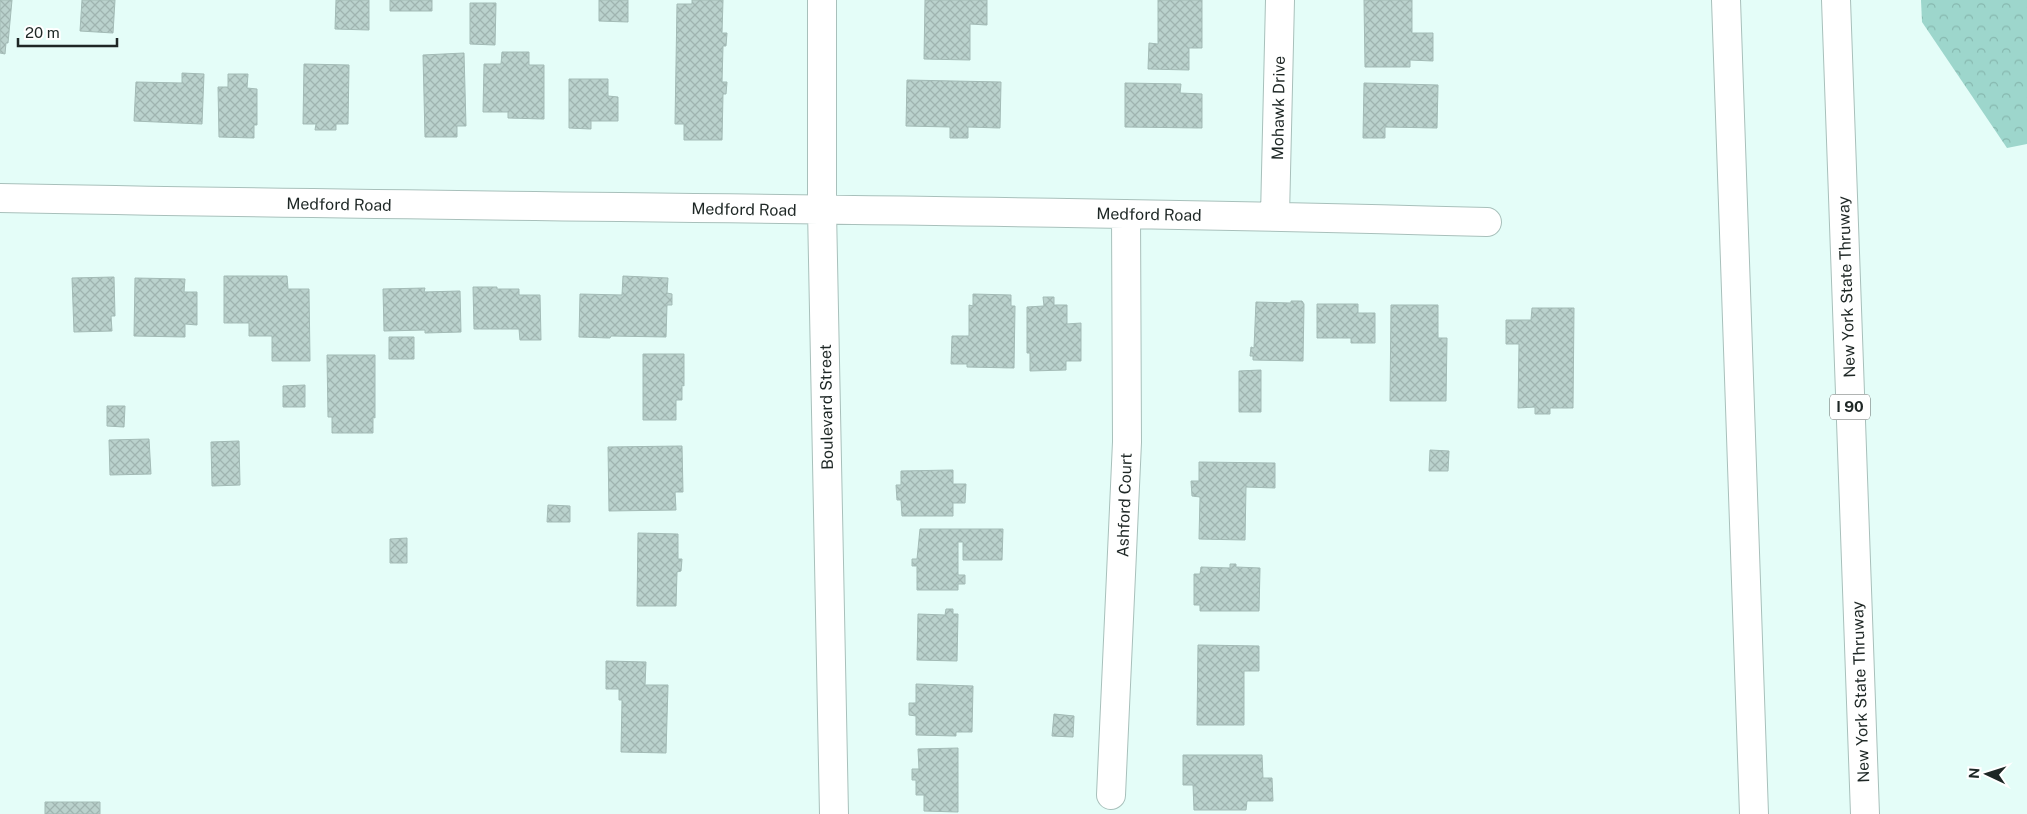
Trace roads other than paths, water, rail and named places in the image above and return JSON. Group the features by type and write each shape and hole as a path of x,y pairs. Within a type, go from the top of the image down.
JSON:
{"main road":[{"name":"Boulevard Street","path":"822,0 822,210 834,814"},
{"name":"Mohawk Drive","path":"1275,216 1280,0"},
{"path":"1726,0 1754,814"},
{"name":"New York State Thruway","path":"1836,0 1864,814"},
{"name":"Medford Road","path":"0,198 1275,216 1487,222"},
{"name":"Ashford Court","path":"1112,795 1127,442 1126,214"}]}
